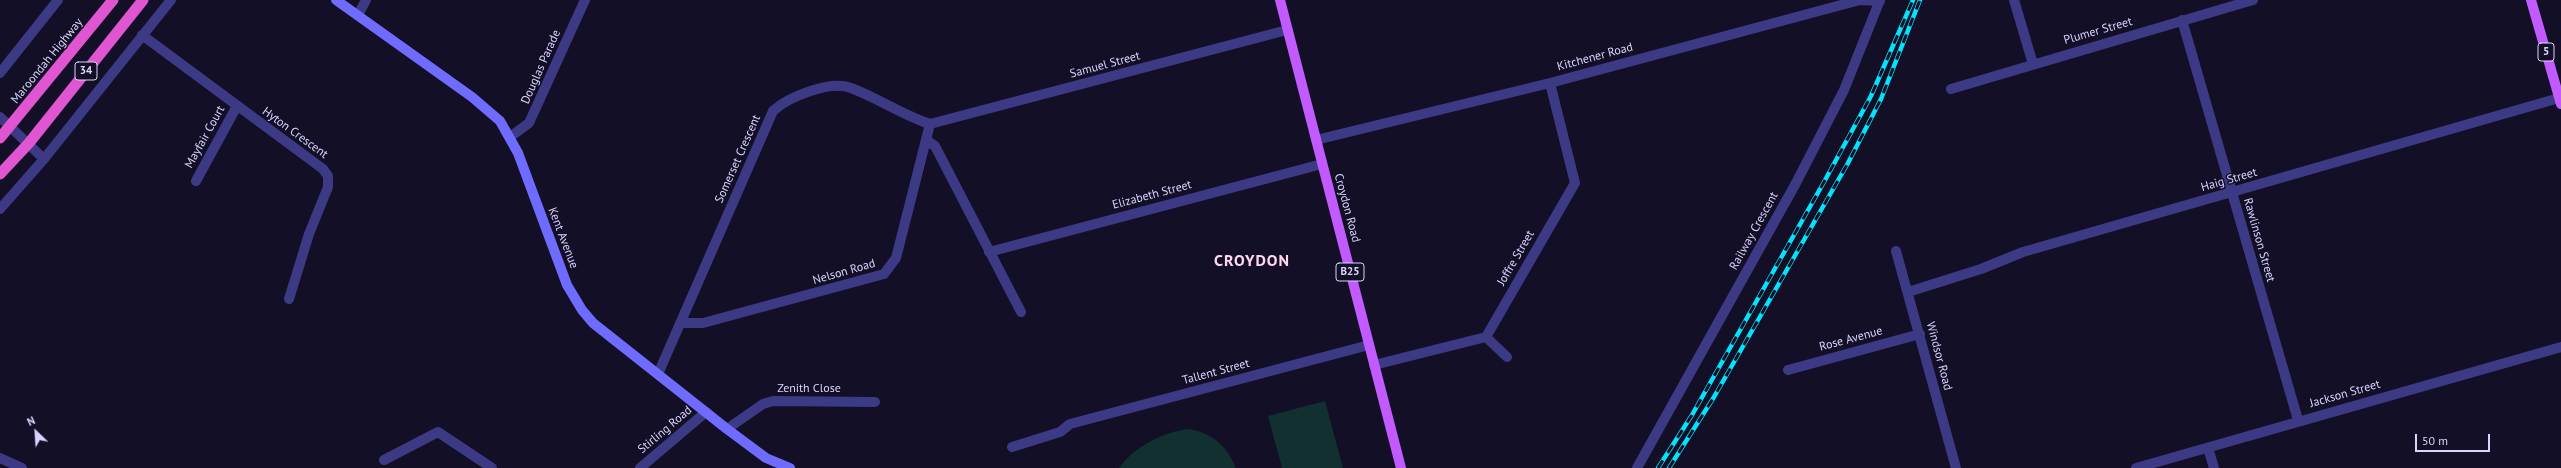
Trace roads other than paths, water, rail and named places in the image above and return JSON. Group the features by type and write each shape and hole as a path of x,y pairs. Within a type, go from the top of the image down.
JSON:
{"highway":[{"name":"Maroondah Highway","path":"0,138 113,0"},
{"name":"34","path":"0,174 29,143 143,0"}],"main road":[{"name":"Kent Avenue","path":"336,0 491,112 510,137 567,285 574,298 593,322 727,429 766,458 790,468"},
{"name":"Croydon Road","path":"1280,0 1402,468"},
{"name":"5","path":"2531,0 2560,101"}],"street":[{"path":"0,73 58,0"},
{"path":"0,209 44,159 171,0"},
{"path":"358,15 366,0"},
{"name":"Douglas Parade","path":"510,137 529,123 585,0"},
{"name":"Kitchener Road","path":"1316,140 1550,82 1860,0 1880,0"},
{"name":"Railway Crescent","path":"1637,468 1799,176 1844,90 1880,0"},
{"path":"2014,0 2033,64"},
{"name":"Plumer Street","path":"1951,89 2253,0"},
{"name":"Rawlinson Street","path":"2182,20 2298,420"},
{"name":"Samuel Street","path":"930,124 1288,30"},
{"name":"Hyton Crescent","path":"142,35 322,169 328,176 328,187 310,234 289,299"},
{"name":"Joffre Street","path":"1486,337 1575,183 1550,82"},
{"name":"Somerset Crescent","path":"658,374 773,111 782,103 808,92 836,87 850,87 909,117 930,124"},
{"name":"Haig Street","path":"1908,292 1981,269 2023,252 2560,101"},
{"name":"Mayfair Court","path":"196,180 237,106"},
{"path":"0,117 29,143 44,159"},
{"name":"Nelson Road","path":"680,323 703,323 884,274 896,258 930,124"},
{"path":"926,140 935,146 1021,312"},
{"name":"Elizabeth Street","path":"990,252 1322,164"},
{"name":"Windsor Road","path":"1896,251 1956,468"},
{"name":"Rose Avenue","path":"1788,370 1920,334"},
{"path":"1374,365 1486,337 1507,357"},
{"name":"Tallent Street","path":"1012,447 1060,432 1070,424 1369,345"},
{"name":"Jackson Street","path":"2136,468 2208,448 2298,420 2561,347"},
{"name":"Zenith Close","path":"727,429 763,404 773,401 875,402"},
{"name":"Stirling Road","path":"640,468 706,412"},
{"path":"384,460 438,432 492,468"},
{"path":"2208,448 2214,468"},
{"path":"0,458 22,468"}],"railway":[{"path":"1658,468 1692,415 1871,96 1913,0"},
{"path":"1669,468 1714,397 1848,163 1881,99 1920,0"}],"district":[{"name":"CROYDON","path":"1252,261"}]}
